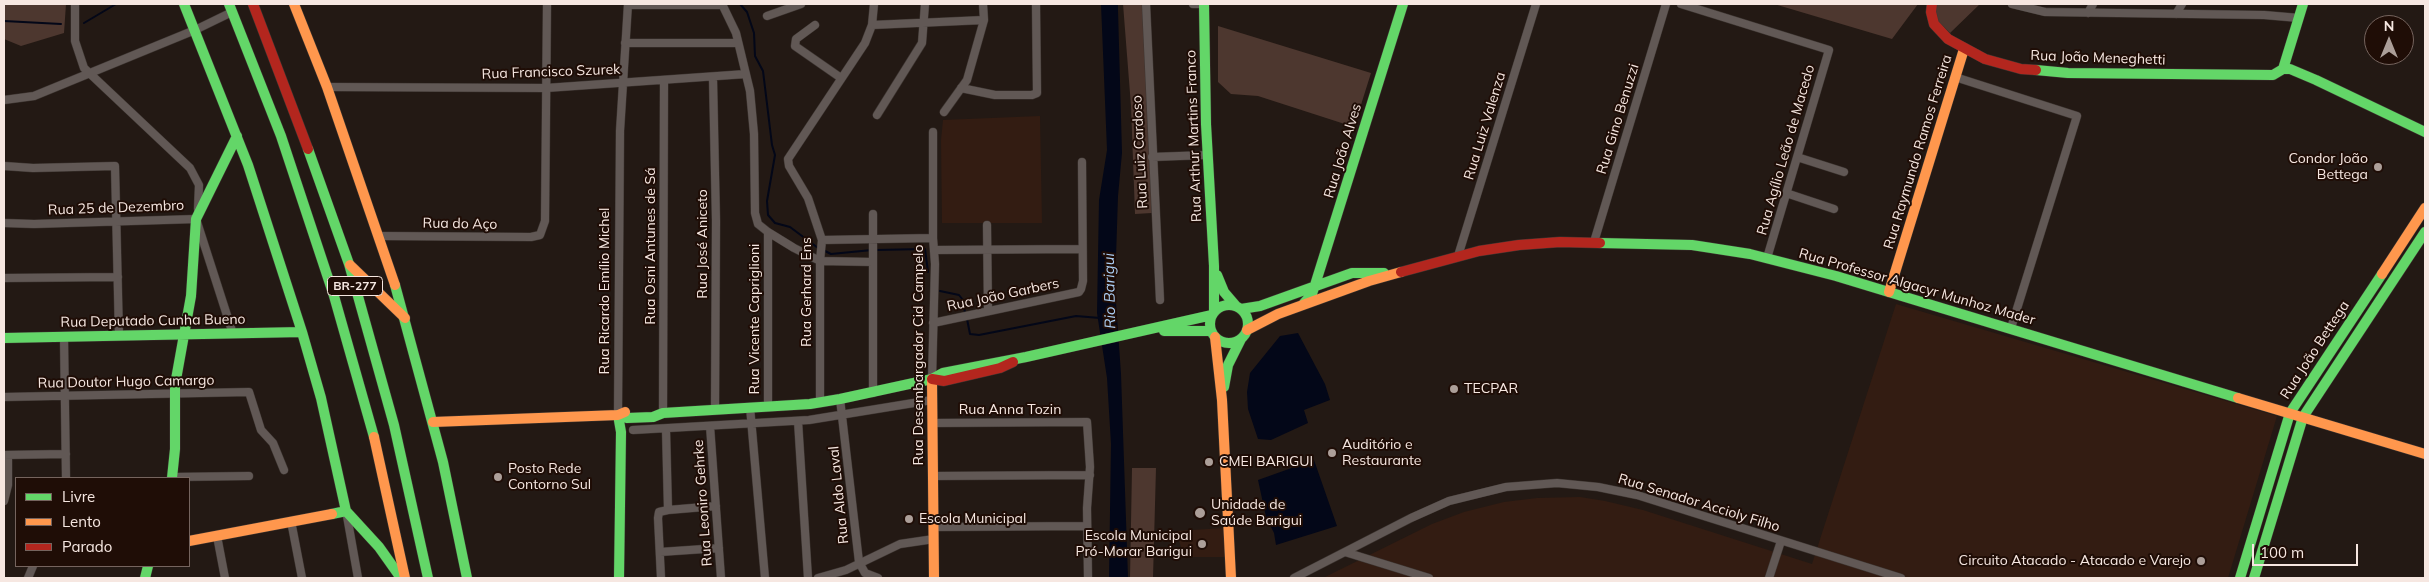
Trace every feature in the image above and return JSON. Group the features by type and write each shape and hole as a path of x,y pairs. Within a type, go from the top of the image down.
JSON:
{"main road":[{"path":"184,4 236,136 302,332 321,398 346,510 379,547 401,578"},
{"name":"BR-277","path":"253,4 306,139 348,264 394,425 428,578"},
{"path":"294,4 327,87 379,236 405,318 433,422 467,578"},
{"name":"Rua Arthur Martins Franco","path":"1204,4 1207,155 1214,266 1213,313"},
{"name":"Rua João Alves","path":"1303,304 1312,294 1315,285 1403,4"},
{"path":"2303,4 2283,69 2290,69 2316,80 2425,132"},
{"name":"BR-277","path":"231,8 294,174 334,296 376,443 405,578"},
{"name":"Rua João Meneghetti","path":"1931,8 1939,30 1964,49 1985,59 2008,66 2068,74 2273,75 2283,69"},
{"name":"Rua Raymundo Ramos Ferreira","path":"1889,292 1964,49"},
{"name":"Rua 25 de Dezembro","path":"196,219 236,136"},
{"name":"Rua João Bettega","path":"2240,578 2290,413 2425,208"},
{"path":"172,477 175,458 175,394 191,296 196,219"},
{"name":"Rua João Bettega","path":"2254,578 2303,417 2425,232"},
{"name":"Rua Professor Algacyr Munhoz Mader","path":"1244,335 1272,317 1303,304 1390,274 1458,256 1520,245 1594,242 1692,245 1767,258 1889,292 2425,454"},
{"path":"348,264 405,318"},
{"name":"Rua Arthur Martins Franco","path":"1214,266 1224,292 1239,308"},
{"name":"Rua Professor Algacyr Munhoz Mader","path":"1239,308 1260,306 1352,273 1390,274"},
{"path":"433,422 618,415 627,411 653,410 662,413 820,402 873,393 932,379 944,381 1000,368 1026,357 1145,331 1213,313 1224,305 1239,308 1248,319 1244,335 1228,365 1222,400"},
{"path":"1213,313 1213,334 1222,400 1231,578"},
{"path":"1145,331 1213,334 1225,342 1244,335"},
{"name":"Rua Deputado Cunha Bueno","path":"4,338 302,332"},
{"name":"Rua Desembargador Cid Campelo","path":"932,379 934,578"},
{"name":"Rua Ricardo Emílio Michel","path":"618,415 621,432 619,578"},
{"path":"190,541 346,510"}],"street":[{"path":"75,4 75,41 81,62 89,74 190,168 199,185 196,219 233,334"},
{"path":"546,88 547,4"},
{"path":"628,4 722,4 733,26 738,43 746,74 753,116 755,213 758,224 768,232 822,250 873,262"},
{"name":"Rua Ricardo Emílio Michel","path":"618,415 618,233 622,82 628,4"},
{"path":"767,16 801,4"},
{"name":"Rua Gerhard Ens","path":"820,402 822,250 808,198 789,166 788,159 865,42 872,25 874,4"},
{"path":"877,115 919,50 922,43 925,4"},
{"path":"944,112 967,80 984,20 983,4"},
{"path":"961,88 994,95 1032,95 1037,92 1036,4"},
{"name":"Rua Luiz Cardoso","path":"1146,4 1160,300"},
{"path":"1193,4 1204,4"},
{"name":"Rua Luiz Valenza","path":"1458,256 1536,4"},
{"name":"Rua Gino Benuzzi","path":"1594,242 1666,4"},
{"name":"Rua Agílio Leão de Macedo","path":"1681,4 1829,50 1767,258"},
{"path":"2012,4 2045,12 2264,15 2299,18"},
{"path":"2088,13 2094,4"},
{"path":"2176,14 2182,4"},
{"path":"4,100 34,96 89,74 195,30 231,8"},
{"path":"872,25 984,20"},
{"path":"815,25 796,39 796,46 841,78"},
{"path":"625,42 738,43"},
{"name":"Rua Francisco Szurek","path":"327,87 546,88 713,78 746,74"},
{"path":"1955,77 2077,116 2011,328"},
{"name":"Rua José Aniceto","path":"713,78 716,222 715,410"},
{"name":"Rua Osni Antunes de Sá","path":"662,413 664,80"},
{"name":"Rua do Aço","path":"379,236 531,237 540,235 545,220 546,88"},
{"name":"Rua Desembargador Cid Campelo","path":"932,379 935,250 933,238 933,132"},
{"path":"1152,157 1207,155"},
{"path":"1797,157 1844,172"},
{"path":"935,250 1082,249 1082,162"},
{"path":"4,166 34,168 115,166 119,336"},
{"path":"1786,193 1834,209"},
{"path":"873,214 873,393"},
{"name":"Rua 25 de Dezembro","path":"4,223 196,219"},
{"path":"987,225 988,311"},
{"name":"Rua Vicente Capriglioni","path":"768,232 768,406"},
{"path":"822,250 873,246 933,238"},
{"name":"Rua João Garbers","path":"933,322 1078,292 1083,281 1082,249"},
{"path":"4,278 118,277"},
{"path":"64,337 66,477"},
{"name":"Rua Doutor Hugo Camargo","path":"4,398 249,392 261,430 273,443 284,470"},
{"name":"Rua Aldo Laval","path":"840,399 859,562 865,573 878,578"},
{"path":"632,430 798,421 932,400"},
{"path":"750,407 765,578"},
{"path":"798,421 808,578"},
{"name":"Rua Anna Tozin","path":"932,423 1087,422 1090,475"},
{"name":"Rua Leoniro Gehrke","path":"710,426 722,578"},
{"path":"666,429 668,510"},
{"path":"4,501 8,485 6,455 66,454"},
{"path":"933,476 1090,475 1087,526 1088,578"},
{"path":"190,478 249,476"},
{"name":"Rua Senador Accioly Filho","path":"1294,578 1450,501 1489,490 1542,483 1575,484 1618,490 1901,578"},
{"path":"661,578 659,512 716,506"},
{"path":"346,510 358,578"},
{"path":"291,521 302,578"},
{"path":"934,527 1087,526"},
{"path":"217,536 225,578"},
{"path":"818,578 846,570 859,562 900,544 934,538"},
{"path":"1769,578 1781,540"},
{"path":"660,552 719,548"},
{"path":"1345,552 1430,578"}],"shaded area":[{"path":"4,4 66,4 64,33 21,46 4,39"},
{"path":"1123,4 1143,4 1152,213 1135,214 1131,106"},
{"path":"1774,4 1918,4 1892,39"},
{"path":"1936,4 1980,4 1950,33 1936,19"},
{"path":"1218,26 1371,73 1354,127 1258,96 1231,94 1218,82"},
{"path":"1040,116 1042,223 942,223 941,140 943,120"},
{"path":"1896,304 2277,416 2228,578 1323,578 1432,524 1464,512 1504,502 1537,498 1580,497 1643,510 1812,564"},
{"path":"1132,468 1156,468 1153,578 1130,578"},
{"name":"Escola Municipal Pró-Morar Barigui","path":"1224,528 1225,557 1184,557 1176,531"}],"water":[{"name":"Rio Barigui","path":"1101,4 1118,4 1122,153 1118,196 1115,288 1121,374 1128,578 1109,578 1111,444 1107,378 1097,313 1099,200 1107,150"},
{"path":"1298,333 1325,384 1330,400 1304,410 1308,423 1271,440 1258,439 1248,409 1247,392 1250,373 1280,336"},
{"path":"1314,460 1337,526 1276,545 1274,533 1266,517 1258,480"}],"waterway":[{"path":"84,23 116,4"},
{"path":"740,4 747,12 754,33 755,56 763,71 772,145 775,155 767,201 768,215 775,223 790,227 818,248"},
{"path":"4,21 61,24"},
{"path":"876,250 925,249 928,272"},
{"path":"823,250 831,254 872,250"},
{"path":"940,291 959,295 963,300 965,313"},
{"name":"Rio Barigui","path":"967,319 970,334 979,335 1076,316 1100,318"}],"traffic: fast":[{"path":"184,4 248,165 302,332 321,398 346,511 332,514"},
{"path":"229,4 281,136 334,296 374,437"},
{"path":"1204,4 1206,124 1214,266 1214,311"},
{"path":"1304,303 1312,294 1315,285 1403,4"},
{"path":"2036,70 2068,73 2273,75 2283,69 2303,4"},
{"path":"2283,69 2290,69 2316,80 2425,132"},
{"path":"172,477 175,449 175,385 191,296 196,219 237,136"},
{"path":"308,149 349,264 394,425 428,578"},
{"path":"2254,578 2303,417 2425,232"},
{"path":"1600,243 1692,245 1750,254 1836,276 2238,398"},
{"path":"1241,309 1260,306 1352,273 1384,273"},
{"path":"2240,578 2290,413 2382,274"},
{"path":"1217,275 1224,292 1236,306"},
{"path":"395,285 443,462 467,578"},
{"path":"1229,305 1236,306 1242,311 1247,317 1248,324 1247,331 1242,337 1236,342 1229,343 1222,342 1216,337 1211,331 1210,324 1211,317 1216,311 1222,306 1229,305"},
{"path":"618,415 627,418 653,417 663,413 810,404 840,399 932,379 943,373 1026,357 1212,315"},
{"path":"1164,331 1211,331"},
{"path":"4,338 302,332"},
{"path":"1224,387 1228,365 1241,339"},
{"path":"618,415 621,432 619,578"},
{"path":"346,511 379,547 401,578"},
{"path":"145,578 148,567"}],"traffic: slow":[{"path":"294,4 327,87 395,285"},
{"path":"1889,292 1964,49"},
{"path":"2382,274 2425,208"},
{"path":"350,265 405,318"},
{"path":"1247,330 1278,314 1369,281 1401,272"},
{"path":"1215,337 1222,400 1231,578"},
{"path":"932,379 934,578"},
{"path":"2238,398 2425,454"},
{"path":"433,422 618,415 625,412"},
{"path":"374,437 405,578"},
{"path":"190,541 332,514"}],"traffic: jam":[{"path":"253,4 308,149"},
{"path":"1932,4 1931,12 1934,24 1948,39 1985,59 2021,69 2036,70"},
{"path":"1401,272 1479,251 1519,245 1560,242 1600,243"},
{"path":"932,379 944,381 1000,368 1013,362"}],"place":[{"name":"Condor João Bettega","path":"2378,167"},
{"name":"TECPAR","path":"1454,389"},
{"name":"Auditório e Restaurante","path":"1332,453"},
{"name":"CMEI BARIGUI","path":"1209,462"},
{"name":"Posto Rede Contorno Sul","path":"498,477"},
{"name":"Unidade de Saúde Barigui","path":"1200,513"},
{"name":"Escola Municipal","path":"909,519"},
{"name":"Escola Municipal Pró-Morar Barigui","path":"1202,544"},
{"name":"Circuito Atacado - Atacado e Varejo","path":"2201,561"}]}
